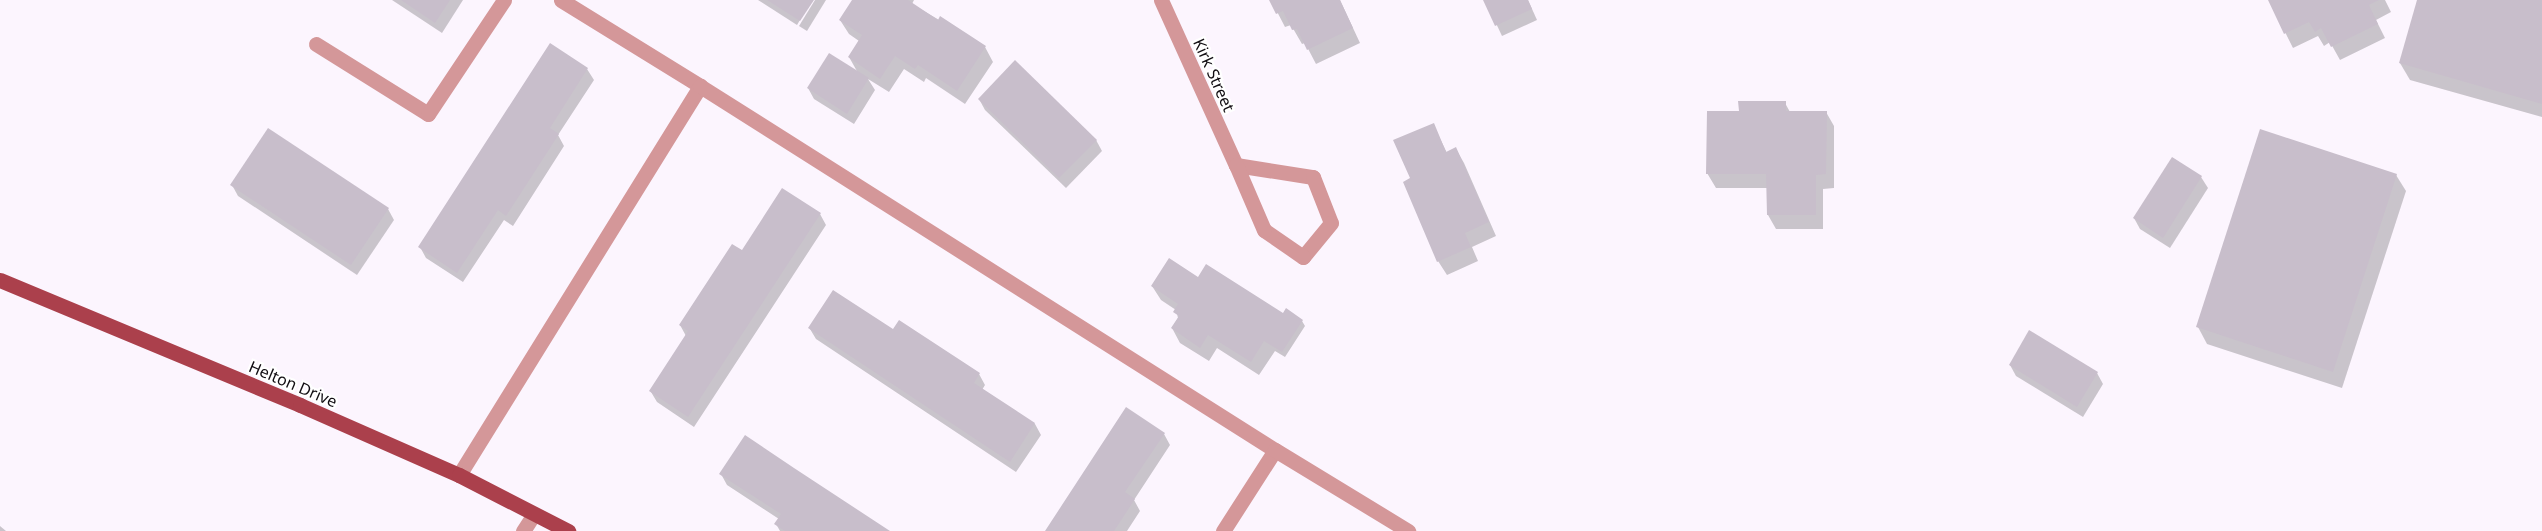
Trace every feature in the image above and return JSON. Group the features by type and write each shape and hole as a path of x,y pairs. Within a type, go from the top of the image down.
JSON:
{"main road":[{"name":"Helton Drive","path":"0,280 300,405 460,475 568,531"}],"street":[{"path":"316,44 428,114 504,0"},
{"path":"561,0 1275,450 1408,531"},
{"name":"Kirk Street","path":"1161,0 1264,230 1303,257 1331,223 1313,177 1236,165"},
{"path":"460,475 700,86"},
{"path":"1223,531 1275,450"},
{"path":"523,531 534,514"}],"building":[{"path":"401,0 450,0 435,23"},
{"path":"767,0 814,0 800,21"},
{"path":"852,0 908,0 938,20 940,16 986,46 957,91 918,65 915,69 895,56 880,79 848,57 862,35 839,20"},
{"path":"1269,0 1340,0 1353,28 1307,50 1297,29 1292,30 1283,11 1276,14"},
{"path":"1483,0 1528,0 1532,9 1495,26"},
{"path":"2268,0 2379,0 2369,5 2378,24 2331,47 2321,28 2315,32 2309,22 2284,34"},
{"path":"2417,0 2542,0 2542,104 2399,63"},
{"path":"550,43 588,68 550,128 559,134 506,216 498,210 457,273 418,247"},
{"path":"829,53 869,78 847,114 807,88"},
{"path":"1015,60 1097,140 1059,178 978,99"},
{"path":"1738,101 1786,101 1786,111 1827,111 1826,174 1816,175 1816,215 1767,215 1766,174 1706,174 1707,111 1739,111"},
{"path":"1434,123 1446,152 1456,147 1489,222 1465,233 1471,247 1437,262 1403,182 1410,178 1393,140"},
{"path":"268,128 389,208 351,265 230,185"},
{"path":"2260,129 2397,174 2333,372 2196,327"},
{"path":"2172,157 2202,176 2163,238 2133,218"},
{"path":"782,188 821,213 688,417 649,391 688,331 679,325 732,244 742,250"},
{"path":"1169,258 1198,277 1206,264 1283,313 1286,308 1303,320 1282,352 1264,341 1251,362 1208,335 1200,348 1171,328 1179,316 1173,312 1178,304 1151,286"},
{"path":"833,290 893,329 899,320 980,373 974,383 1035,423 1010,462 808,328"},
{"path":"2029,330 2098,372 2077,407 2009,365"},
{"path":"1126,407 1165,433 1125,492 1135,499 1114,531 1045,531"},
{"path":"745,435 890,531 785,531 774,524 781,514 719,474"}]}
